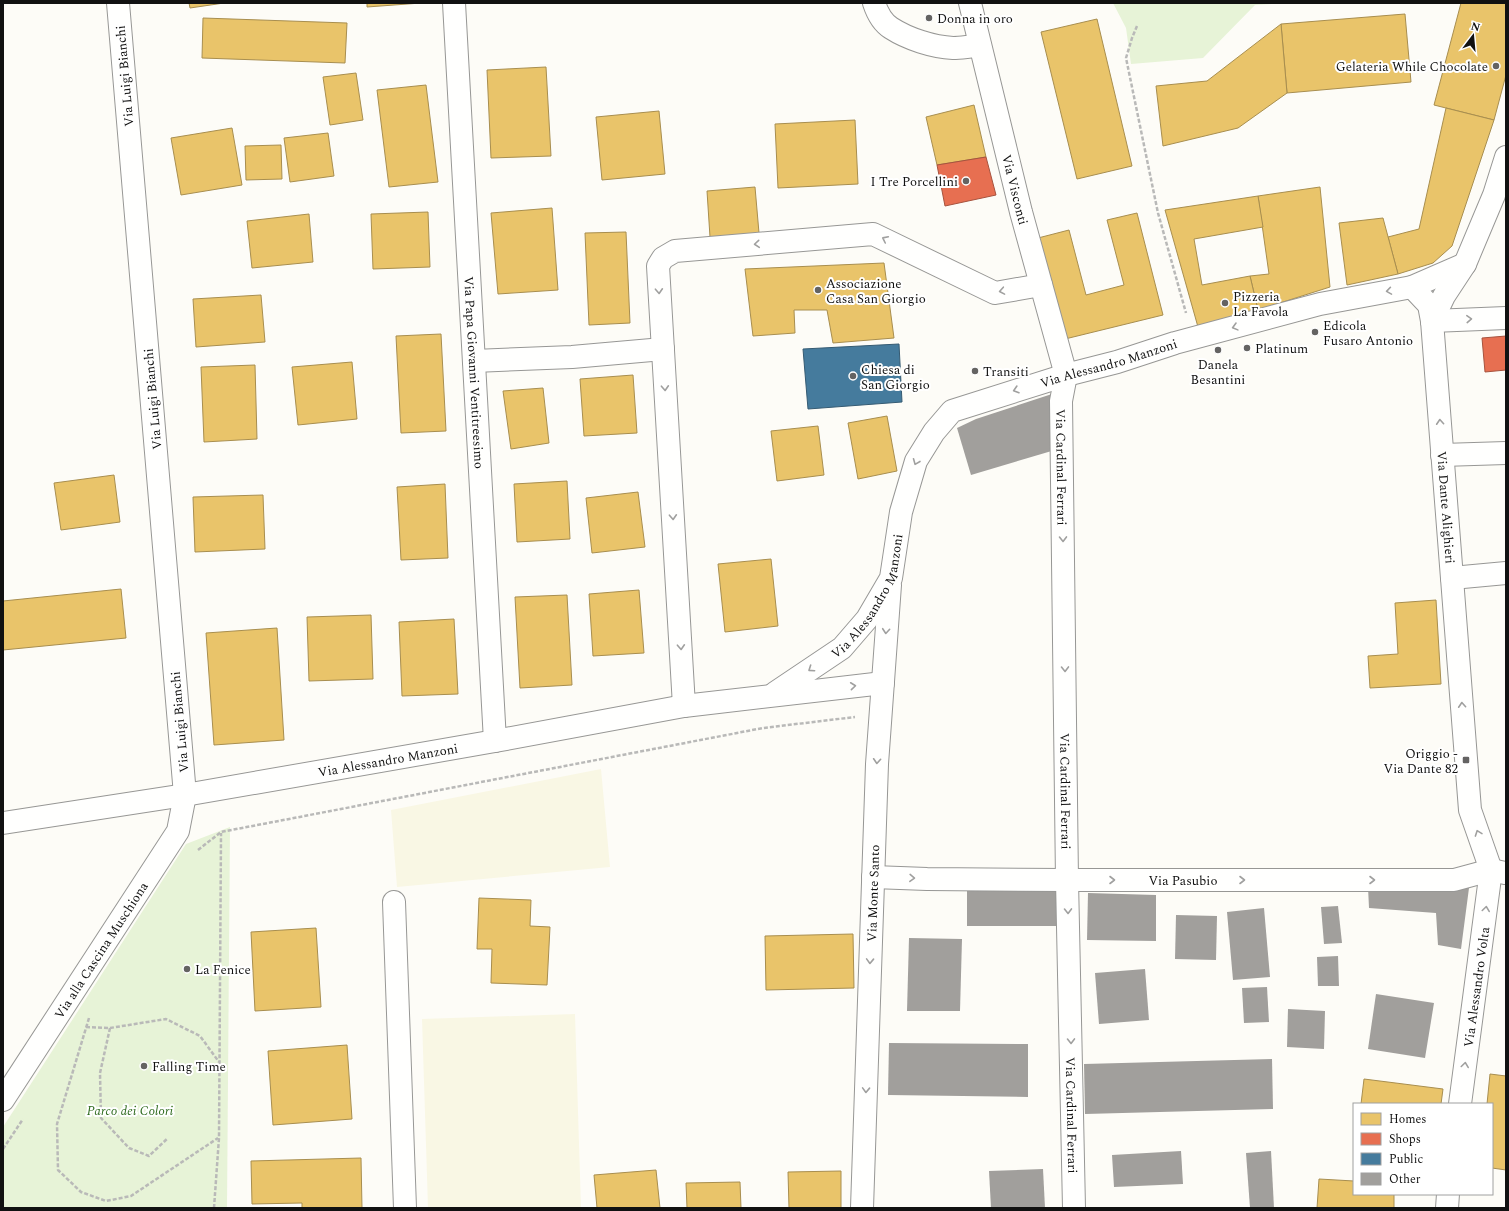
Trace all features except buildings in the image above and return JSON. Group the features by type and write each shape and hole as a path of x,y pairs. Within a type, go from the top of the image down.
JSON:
{"street":[{"name":"Via Luigi Bianchi","path":"118,3 185,795"},
{"name":"Via Papa Giovanni Ventitreesimo","path":"454,3 495,741"},
{"path":"874,3 877,12 890,28 908,37 934,45 953,48 980,46"},
{"name":"Via Visconti","path":"970,3 1021,212 1066,375"},
{"name":"Via Dante Alighieri","path":"1499,872 1470,810 1432,321 1444,296 1464,264 1494,195 1506,157"},
{"path":"684,706 658,266 663,258 675,251 873,234 995,293 1041,285"},
{"name":"Via Alessandro Manzoni","path":"773,695 842,648 867,619 891,578 901,512 916,461 934,432 952,411 1066,375 1117,362 1193,338 1320,304 1412,287 1464,264"},
{"path":"1412,287 1429,305 1432,321 1506,318"},
{"path":"474,361 572,357 662,349"},
{"name":"Via Cardinal Ferrari","path":"1066,375 1061,401 1067,880 1074,1208"},
{"path":"1442,455 1506,453"},
{"path":"1452,578 1506,573"},
{"name":"Via Monte Santo","path":"862,1208 877,764 891,578"},
{"name":"Via Alessandro Manzoni","path":"3,823 185,795 495,741 684,706 883,683"},
{"name":"Via alla Cascina Muschiona","path":"3,1100 178,831 185,795"},
{"name":"Via Pasubio","path":"873,877 1067,880 1454,880 1499,872"},
{"name":"Via Alessandro Volta","path":"1460,1103 1499,872"},
{"path":"394,902 405,1208"},
{"path":"1446,1208 1448,1195"}],"path":[{"path":"1138,26 1132,38 1126,58 1158,213 1193,338"},
{"path":"197,852 221,832 763,728 881,714"},
{"path":"214,1208 219,1138 221,832"},
{"path":"81,1029 90,1016 57,1124 58,1170 81,1192 106,1202 131,1196 219,1138"},
{"path":"86,1027 110,1028 166,1019 200,1036 219,1062"},
{"path":"110,1028 100,1073 102,1118 129,1148 149,1156 168,1138"},
{"path":"3,1149 25,1116"}],"shaded area":[{"path":"601,769 610,867 397,887 391,810"},
{"path":"575,1014 581,1208 428,1208 422,1019"}],"green space":[{"path":"1113,3 1287,3 1255,5 1203,58 1131,64 1126,28"},
{"name":"Parco dei Colori","path":"230,827 227,1208 3,1208 3,1127 186,844"}],"place":[{"name":"Donna in oro","path":"929,18"},
{"name":"Gelateria While Chocolate","path":"1496,66"},
{"name":"I Tre Porcellini","path":"966,181"},
{"name":"Associazione Casa San Giorgio","path":"818,290"},
{"name":"Pizzeria La Favola","path":"1225,303"},
{"name":"Edicola Fusaro Antonio","path":"1315,332"},
{"name":"Platinum","path":"1247,348"},
{"name":"Danela Besantini","path":"1218,350"},
{"name":"Transiti","path":"975,371"},
{"name":"Chiesa di San Giorgio","path":"853,376"},
{"name":"Origgio - Via Dante 82","path":"1466,760"},
{"name":"La Fenice","path":"187,969"},
{"name":"Falling Time","path":"144,1066"}]}
